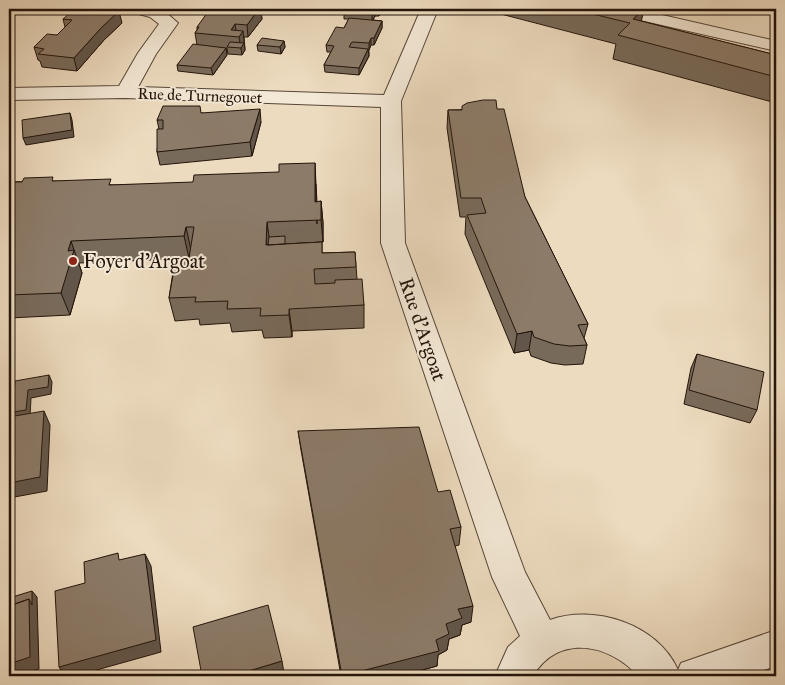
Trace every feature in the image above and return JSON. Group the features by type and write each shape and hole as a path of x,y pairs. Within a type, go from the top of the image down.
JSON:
{"street":[{"path":"125,92 147,53 169,23 156,13 141,9"},
{"name":"Rue d'Argoat","path":"430,9 390,101 393,243 509,577 542,641"},
{"path":"615,9 776,46"},
{"name":"Rue de Turnegouet","path":"9,94 125,92 390,101"},
{"path":"514,676 524,657 542,641 562,632 585,630 609,635 633,646 652,663 661,676"},
{"path":"694,676 776,648"}],"building":[{"path":"75,9 119,11 74,58 38,54 44,49 34,47 47,34 57,35 72,20 63,19"},
{"path":"210,9 259,9 247,25 235,24 231,30 243,31 239,37 195,33"},
{"path":"572,9 644,9 633,19 776,55 776,77 618,35 630,23"},
{"path":"349,18 382,21 374,38 371,38 369,43 352,42 349,47 368,49 359,68 324,65 334,46 326,45 336,27 344,28"},
{"path":"262,38 284,41 280,47 257,45"},
{"path":"230,42 244,43 241,48 227,47"},
{"path":"193,44 226,48 211,68 177,65"},
{"path":"496,100 497,109 504,109 525,197 588,324 578,325 587,345 570,346 554,344 534,337 532,331 517,334 467,215 486,213 481,198 461,198 448,110 462,110 462,106 467,103"},
{"path":"163,106 200,106 201,113 260,109 250,142 157,152 157,129 163,129 163,120 157,120"},
{"path":"70,113 72,130 23,138 22,120"},
{"name":"Foyer d'Argoat","path":"315,163 315,202 321,201 321,220 267,222 266,245 322,242 322,253 355,252 356,267 314,269 315,284 335,283 335,280 362,279 364,305 289,309 289,315 260,316 261,308 227,309 228,301 195,302 196,297 169,298 176,258 189,258 194,227 186,227 184,236 71,241 68,251 74,250 61,293 9,295 9,220 11,214 9,214 9,182 22,182 24,178 53,177 52,181 111,179 109,185 193,182 194,175 279,172 279,164"},
{"path":"285,236 285,244 268,245 269,237"},
{"path":"697,354 764,372 757,410 689,390"},
{"path":"49,375 48,387 28,390 26,410 13,412 15,381"},
{"path":"44,411 40,477 9,483 9,417"},
{"path":"419,427 438,492 450,490 461,527 450,529 473,606 458,609 462,618 446,624 449,634 436,640 439,651 342,676 298,431"},
{"path":"118,553 119,560 145,554 156,640 59,667 55,591 85,583 84,562"},
{"path":"32,591 32,605 29,599 9,606 9,598"},
{"path":"29,599 30,657 9,664 9,606"},
{"path":"268,605 282,661 232,676 202,676 193,627"}],"place":[{"name":"Foyer d'Argoat","path":"73,261"}]}
